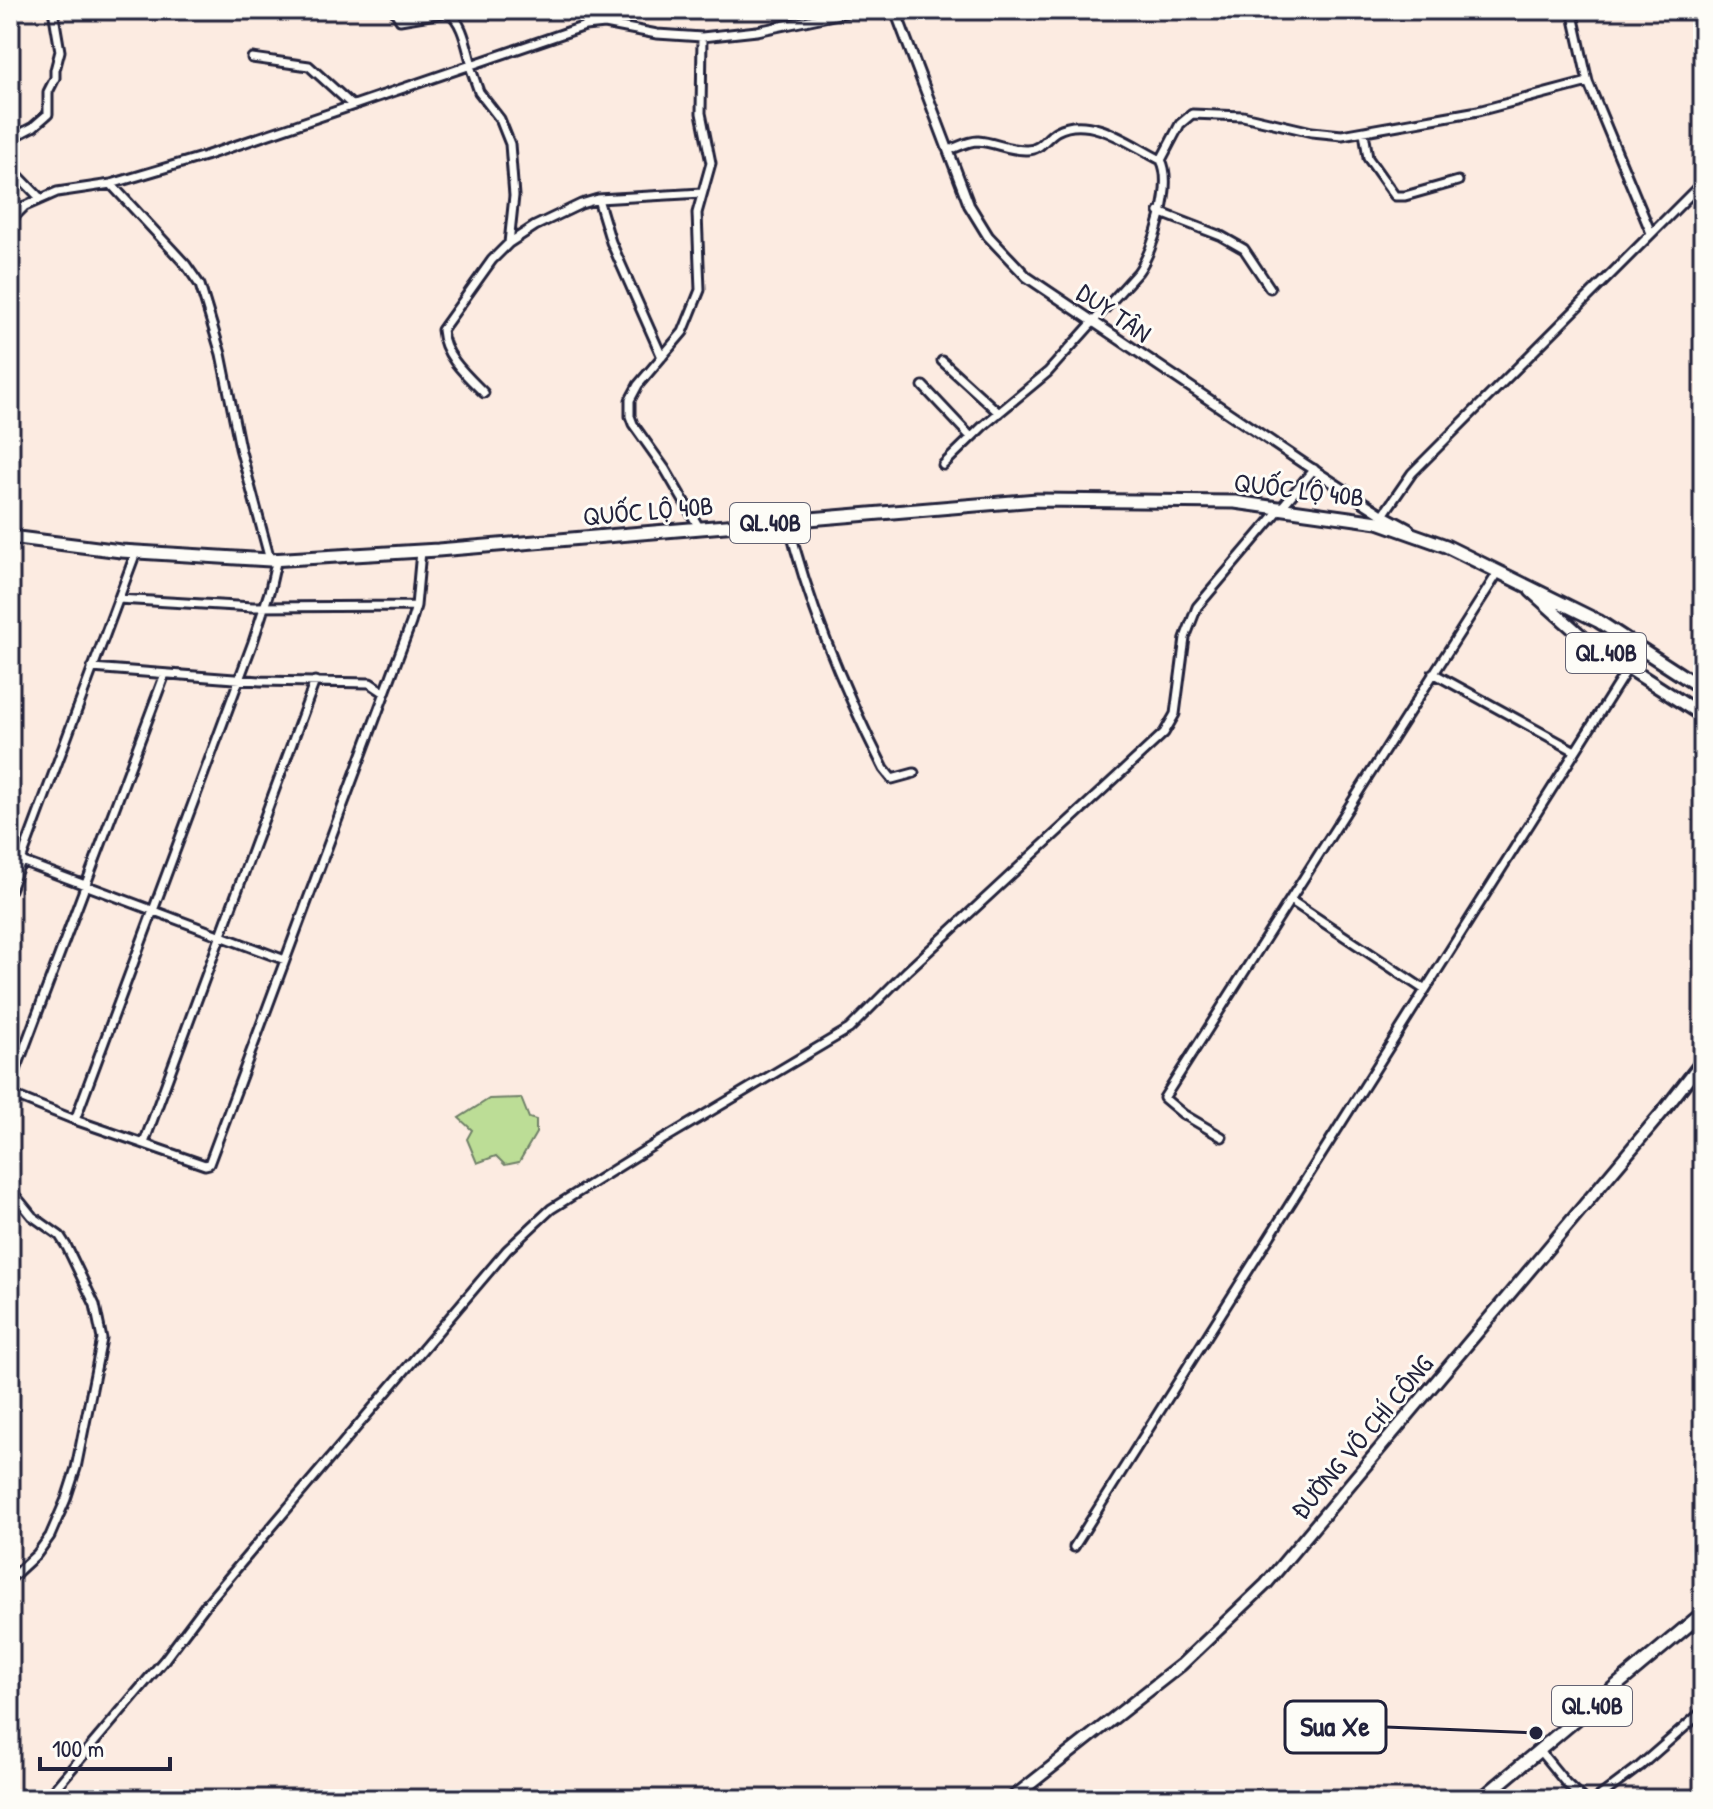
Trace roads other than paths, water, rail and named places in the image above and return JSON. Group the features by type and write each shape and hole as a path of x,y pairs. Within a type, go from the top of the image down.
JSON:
{"highway":[{"name":"QUỐC LỘ 40B","path":"10,537 136,552 274,559 421,551 1037,500 1235,502 1378,522 1433,541 1598,621 1703,689"},
{"name":"QUỐC LỘ 40B","path":"1518,580 1587,641 1703,716"},
{"name":"QL.40B","path":"1481,1799 1703,1613"}],"main road":[{"name":"ĐƯỜNG VÕ CHÍ CÔNG","path":"1011,1799 1181,1665 1266,1584 1703,1060"}],"street":[{"path":"10,139 33,127 48,114 48,92 55,78 60,51 53,10"},
{"path":"394,10 400,20 448,12 457,22 479,92 500,119 510,144 514,196 509,243"},
{"path":"595,10 596,24"},
{"path":"10,226 18,212 40,198 57,192 111,184 205,156 571,30 596,24 657,34 702,37 757,31 858,10"},
{"name":"DUY TÂN","path":"895,10 969,205 988,236 1027,277 1383,515 1433,541"},
{"path":"1572,10 1588,82 1651,233"},
{"path":"700,529 690,508 630,416 632,394 683,332 700,290 701,258 697,222 702,193 711,171 701,113 702,37"},
{"path":"252,58 309,66 352,105"},
{"path":"943,465 971,437 1037,383 1143,265 1155,237 1166,178 1161,160 1180,124 1192,114 1243,116 1333,135 1478,111 1588,82"},
{"path":"949,150 975,141 1013,149 1034,149 1058,131 1089,127 1105,131 1161,160"},
{"path":"1364,132 1368,158 1395,196 1458,181"},
{"path":"10,167 40,198"},
{"path":"1383,515 1412,473 1703,182"},
{"path":"75,1120 240,679 265,607 274,559 240,448 221,354 200,285 186,265 111,184"},
{"path":"484,393 451,355 442,330 492,260 509,243 565,211 598,199 702,193"},
{"path":"598,199 611,242 662,357"},
{"path":"1159,212 1221,236 1244,249 1270,288"},
{"path":"942,361 999,413"},
{"path":"923,386 971,437"},
{"path":"46,1799 165,1659 229,1577 507,1250 551,1209 849,1029 907,971 1164,733 1177,706 1185,638 1197,607 1314,469"},
{"path":"788,521 803,581 879,760 892,779 914,773"},
{"path":"10,1094 75,1120 209,1164 416,606 421,551"},
{"path":"10,890 136,552"},
{"path":"1222,1137 1183,1114 1164,1098 1499,571"},
{"path":"118,599 265,607 416,606"},
{"path":"92,668 240,679 370,683 385,693"},
{"path":"1074,1547 1628,668"},
{"path":"1433,673 1575,751"},
{"path":"10,1086 165,674"},
{"path":"144,1143 315,681"},
{"path":"21,861 285,960"},
{"path":"1290,900 1425,990"},
{"path":"10,1189 32,1216 60,1236 67,1247 95,1305 102,1339 76,1468 66,1499 50,1536 37,1554 10,1579"},
{"path":"1596,1799 1640,1766 1703,1711"},
{"path":"1539,1750 1583,1799"}],"place":[{"name":"Sua Xe","path":"1536,1733"}]}
